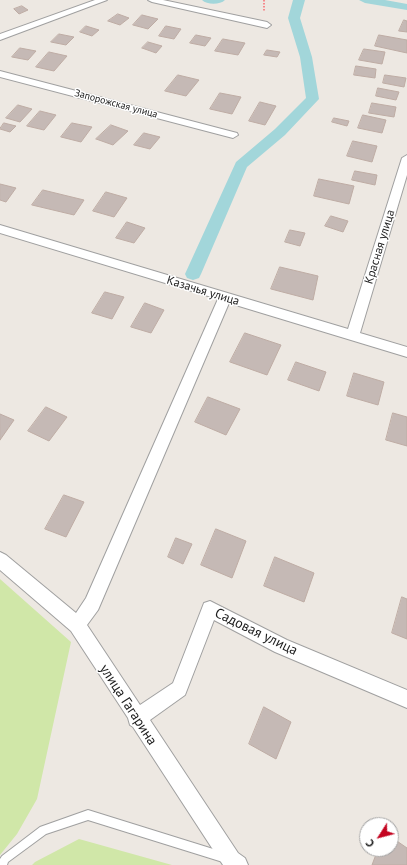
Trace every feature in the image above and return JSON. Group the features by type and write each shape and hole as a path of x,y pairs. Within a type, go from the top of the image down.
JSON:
{"street":[{"path":"0,37 102,0"},
{"path":"152,0 267,25"},
{"name":"Запорожская улица","path":"0,74 233,135"},
{"name":"Красная улица","path":"354,335 406,162"},
{"name":"Казачья улица","path":"0,230 407,352"},
{"path":"76,626 92,604 225,297"},
{"name":"улица Гагарина","path":"0,560 76,626 136,719 234,863"},
{"name":"Садовая улица","path":"136,719 179,688 210,609 281,646 407,699"}],"lane":[{"path":"2,865 5,859 43,830 88,815 234,863"}],"green space":[{"path":"0,579 71,642 37,799 17,834 0,855"},
{"path":"79,839 172,865 32,865"}],"building":[{"path":"22,6 28,10 19,14 14,9"},
{"path":"118,14 129,18 120,25 108,21"},
{"path":"142,15 158,19 148,29 133,25"},
{"path":"404,20 407,21 407,32 399,31"},
{"path":"86,26 99,30 92,36 80,32"},
{"path":"166,26 181,29 174,39 159,36"},
{"path":"59,34 74,37 66,45 51,42"},
{"path":"196,35 211,38 205,46 190,43"},
{"path":"379,35 407,40 407,53 375,46"},
{"path":"223,39 245,43 238,55 215,51"},
{"path":"148,42 162,46 156,53 142,48"},
{"path":"20,48 36,51 28,60 12,57"},
{"path":"364,49 385,52 382,64 359,60"},
{"path":"267,50 280,52 277,57 264,55"},
{"path":"49,52 67,56 54,71 36,67"},
{"path":"356,66 376,69 375,78 354,75"},
{"path":"178,75 199,80 186,96 165,91"},
{"path":"385,75 406,78 404,87 383,83"},
{"path":"378,88 399,92 396,100 376,96"},
{"path":"220,93 241,97 232,114 210,109"},
{"path":"260,102 276,106 265,125 249,121"},
{"path":"372,103 396,107 394,117 369,113"},
{"path":"18,105 32,109 20,122 6,118"},
{"path":"40,111 56,115 44,130 27,126"},
{"path":"363,115 386,120 382,133 358,128"},
{"path":"334,118 349,121 347,126 332,122"},
{"path":"4,123 16,126 10,132 0,129"},
{"path":"72,123 92,127 81,142 61,137"},
{"path":"111,125 128,131 113,145 96,139"},
{"path":"144,133 160,137 150,149 134,145"},
{"path":"353,141 377,146 372,162 347,156"},
{"path":"355,171 377,175 375,185 352,180"},
{"path":"319,179 354,186 349,204 314,196"},
{"path":"0,184 16,188 6,202 0,200"},
{"path":"43,190 84,200 74,215 32,205"},
{"path":"106,192 127,198 114,217 93,211"},
{"path":"331,216 348,221 343,232 325,226"},
{"path":"127,222 145,228 134,243 116,238"},
{"path":"290,230 305,233 300,246 285,242"},
{"path":"280,267 318,276 313,300 271,289"},
{"path":"105,292 124,297 112,319 92,313"},
{"path":"145,303 164,310 151,333 131,327"},
{"path":"245,333 281,345 267,375 230,362"},
{"path":"296,362 326,372 319,391 288,380"},
{"path":"354,373 384,382 378,405 347,396"},
{"path":"208,397 240,409 226,435 195,422"},
{"path":"46,407 67,417 49,441 28,431"},
{"path":"393,413 407,417 407,446 386,440"},
{"path":"0,414 14,420 0,440"},
{"path":"64,495 84,502 66,537 45,529"},
{"path":"216,529 246,541 232,578 201,565"},
{"path":"176,538 192,544 183,564 168,557"},
{"path":"275,557 314,573 304,602 264,586"},
{"path":"402,597 407,599 407,639 392,633"},
{"path":"264,707 291,722 276,759 249,744"},
{"path":"399,842 407,848 407,865 372,865 375,857 399,857"}],"waterway":[{"path":"208,0 219,0"},
{"path":"193,274 241,165 280,132 313,99 306,57 294,18 299,0"},
{"path":"365,0 407,7"}]}
